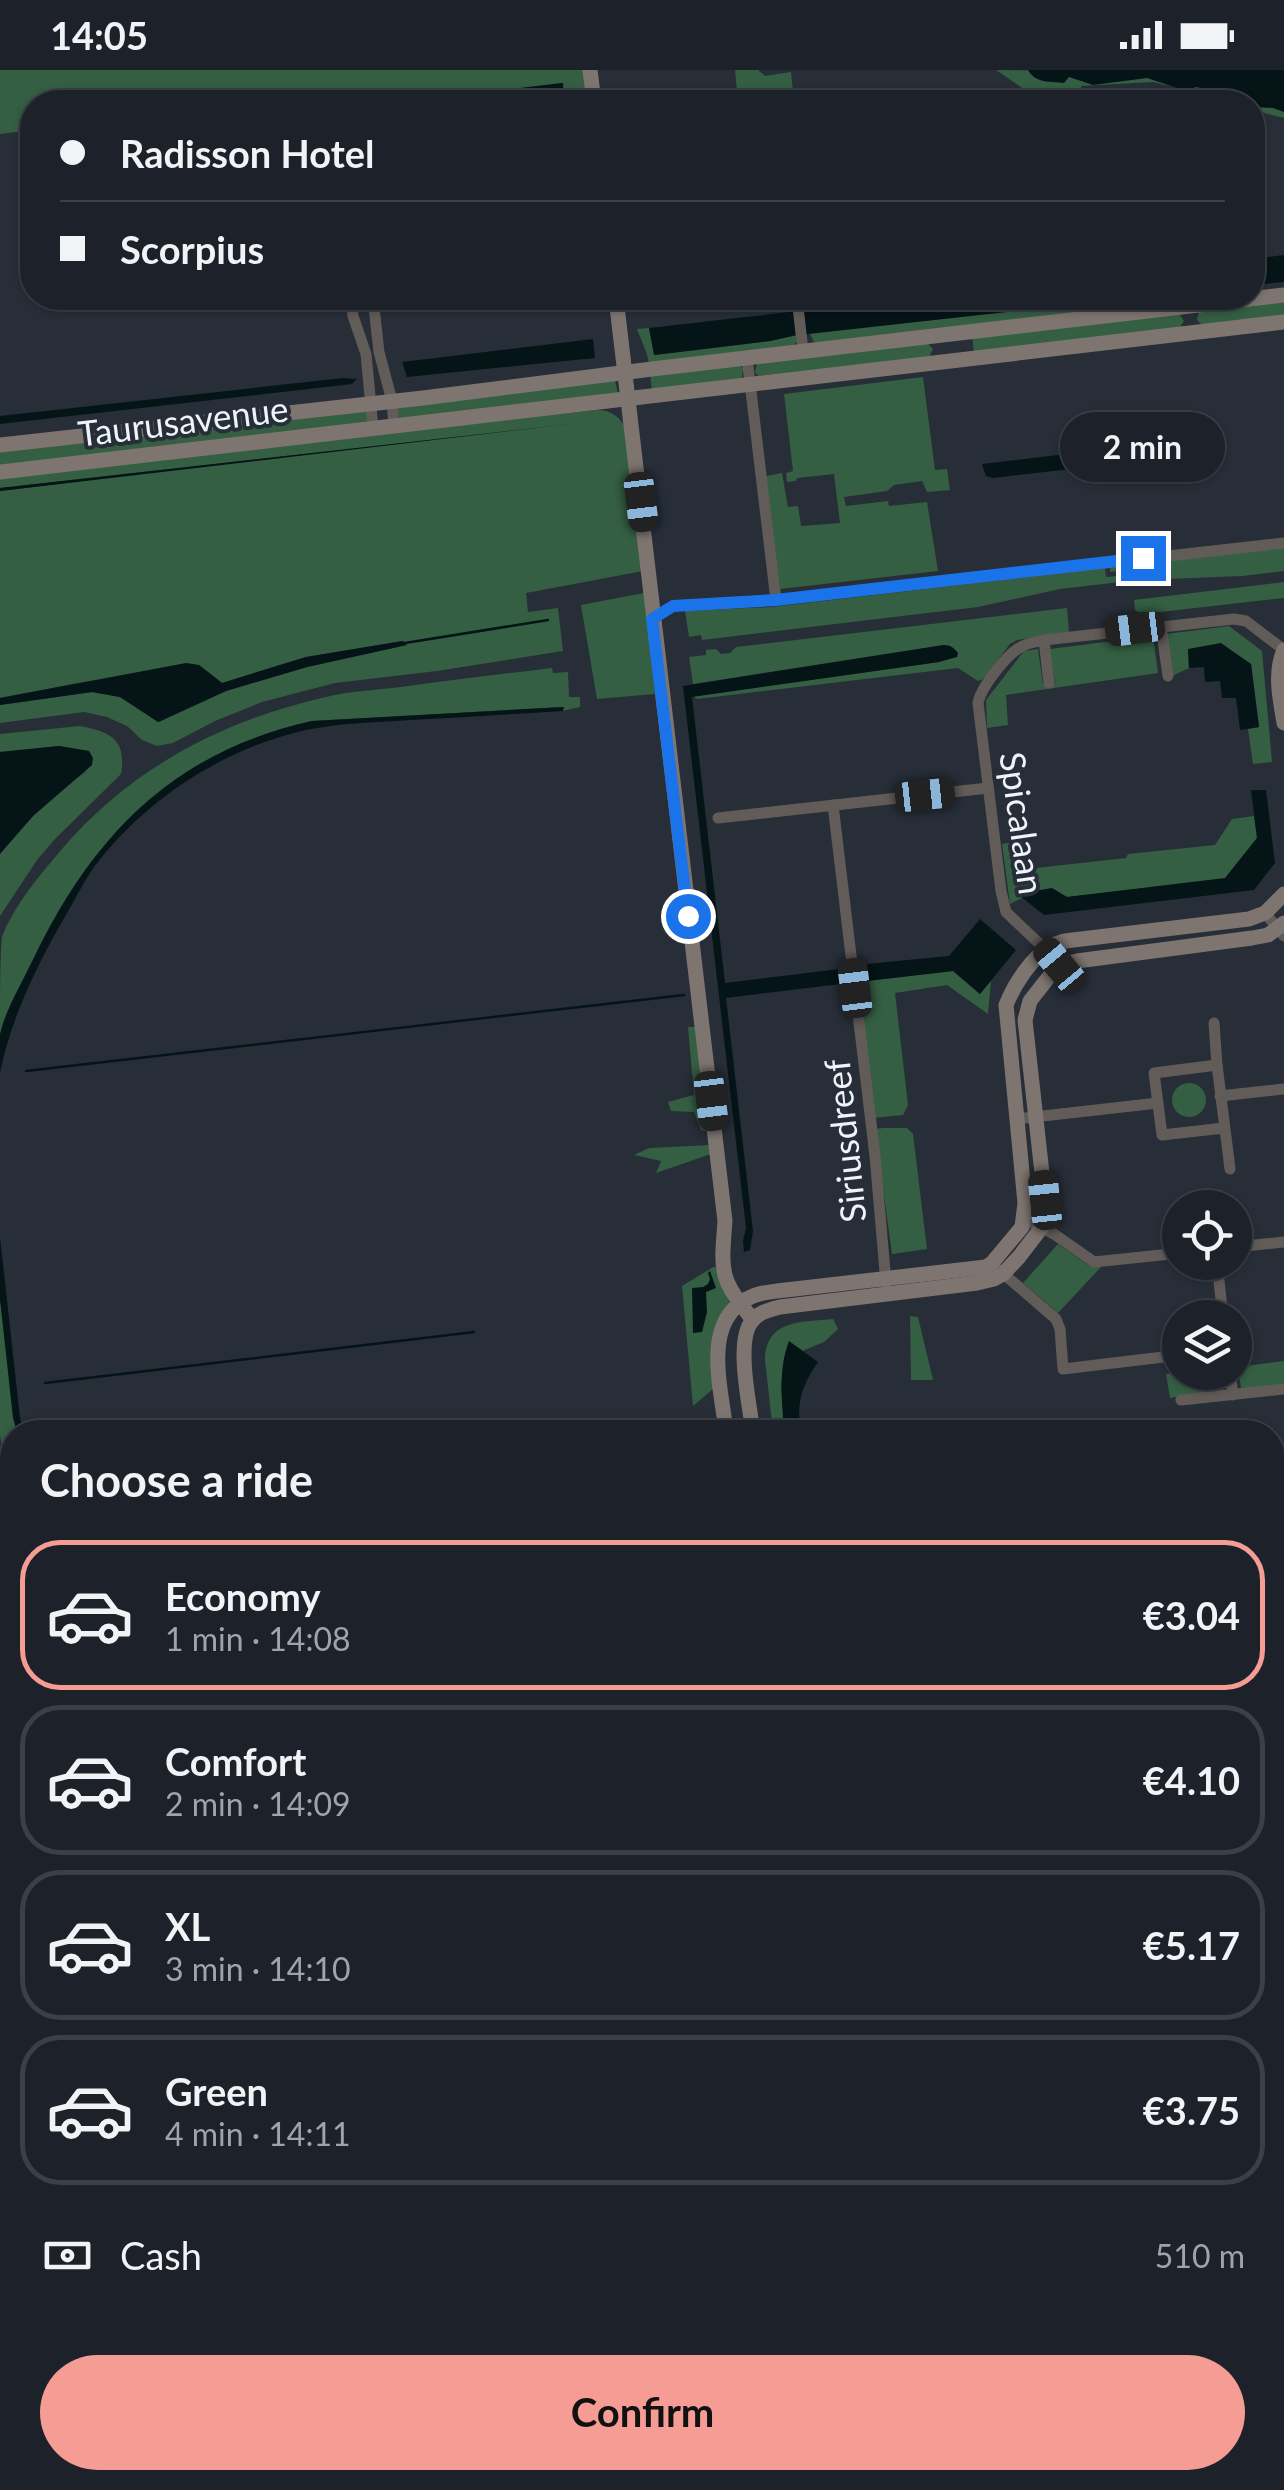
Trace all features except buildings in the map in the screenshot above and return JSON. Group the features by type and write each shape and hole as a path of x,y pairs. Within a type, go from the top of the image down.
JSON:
{"street":[{"path":"352,310 366,354 373,428"},
{"path":"374,310 394,426"},
{"path":"617,310 725,1221 721,1267 752,1320"},
{"path":"799,310 803,344"},
{"name":"Taurusavenue","path":"0,445 747,358 803,344 938,336 1075,310"},
{"name":"Taurusavenue","path":"0,472 1284,322"},
{"path":"938,336 942,362"},
{"path":"747,358 776,600"},
{"path":"652,619 673,606 776,600 1284,542"},
{"path":"650,584 673,606"},
{"name":"Spicalaan","path":"1059,965 1006,912 1000,891 978,703 980,692 1011,654 1023,645 1044,640 1234,618 1258,629 1284,650"},
{"path":"1162,626 1168,676"},
{"path":"1044,640 1049,683"},
{"path":"1284,650 1278,684 1284,723"},
{"path":"718,818 988,788"},
{"name":"Siriusdreef","path":"833,805 887,1285"},
{"path":"998,1268 1022,1227 1026,1203 1006,1005 1012,991 1046,949 1056,943 1249,919 1265,913 1284,894"},
{"path":"752,1420 745,1355 747,1329 763,1312 887,1285 998,1268 1019,1257 1042,1227 1045,1200 1025,1020 1030,1001 1059,965 1252,938 1282,929 1265,913"},
{"path":"1172,928 1174,948"},
{"path":"1214,1023 1230,1170"},
{"path":"1217,1066 1154,1073 1162,1135 1224,1128"},
{"path":"1220,1096 1284,1089"},
{"path":"1016,1119 1158,1103"},
{"path":"1025,1219 1094,1262 1162,1254"},
{"path":"1252,1245 1284,1242"},
{"path":"998,1268 1056,1319 1064,1369 1162,1358"},
{"path":"724,1420 716,1358 722,1330 740,1304 754,1295 777,1291 887,1285"},
{"path":"1181,1400 1284,1389"},
{"path":"1232,1390 1233,1395"}],"green space":[{"path":"0,70 584,70 586,90 563,90 562,83 504,90 20,90 20,132 0,134"},
{"path":"735,70 758,70 765,76 791,72 793,90 737,90"},
{"path":"996,70 1138,72 1229,90 1187,90 1153,82 1081,86 1081,90 1021,87"},
{"path":"1265,97 1284,101 1284,118 1265,113"},
{"path":"1284,300 1284,317 1204,327 1197,320 1199,311 1265,310 1265,302"},
{"path":"1022,310 1082,310 820,345 810,334"},
{"path":"1179,313 1184,321 1178,330 974,353 972,336"},
{"path":"649,328 655,355 797,335 798,340 791,348 649,364 637,329"},
{"path":"927,342 933,349 928,359 758,376 755,372 757,363"},
{"path":"740,365 742,378 652,391 650,374"},
{"path":"923,377 935,470 947,469 950,490 927,492 922,481 844,497 846,506 927,502 938,571 780,589 766,476 782,473 788,507 798,506 801,526 840,523 834,474 787,482 786,473 793,471 784,394"},
{"path":"615,380 618,394 400,418 396,413 399,405"},
{"path":"363,409 369,413 365,423 0,466 0,451"},
{"path":"597,410 615,415 627,430 643,571 526,593 528,612 558,608 563,651 335,683 262,702 173,743 157,746 142,740 127,726 84,712 0,723 0,705 92,692 120,697 159,722 226,691 307,667 406,645 402,641 306,657 222,683 199,665 0,698 0,491 314,453 0,488 0,479"},
{"path":"1284,546 1284,571 1142,580 1141,568 1110,572 1110,567"},
{"path":"1105,568 1106,577 1137,574 1138,580 1060,589 978,607 702,640 701,635 689,637 685,611 772,607"},
{"path":"1284,582 1284,598 1160,612 1135,610 1134,600"},
{"path":"644,593 655,694 597,699 581,605"},
{"path":"1067,608 1069,632 1017,640 978,681 958,668 697,699 693,696 939,662 944,645 693,684 689,657 706,655 706,650 730,653 736,647"},
{"path":"1229,626 1262,651 1272,762 1253,764 1248,729 1259,727 1251,664 1188,649 1189,668 1170,677 1166,634"},
{"path":"1153,636 1158,673 1006,695 1008,725 987,728 986,700 1024,651 1038,649 1043,684 1055,684 1050,649"},
{"path":"552,668 553,673 568,672 569,697 580,697 580,707 563,711 563,707 312,721 251,739 199,765 153,796 114,834 81,877 51,925 0,1034 2,937 13,913 45,869 89,820 148,772 215,734 326,697"},
{"path":"80,726 114,739 121,753 121,774 37,860 0,916 0,854 40,810 85,772 89,751 59,746 0,752 0,734"},
{"path":"1254,816 1257,838 1225,879 1067,897 1038,894 1010,904 1002,844 1021,840 1027,869 1126,858 1128,854 1215,845 1232,819"},
{"path":"953,971 980,994 991,981 988,1014 947,985 895,993 908,1105 903,1115 874,1118 858,982"},
{"path":"688,1027 696,1027 709,1132 701,1130 694,1112 671,1111 668,1102 694,1095"},
{"path":"1189,1083 1201,1088 1206,1100 1201,1112 1189,1117 1177,1112 1172,1100 1177,1088"},
{"path":"907,1128 913,1134 927,1249 892,1254 875,1129"},
{"path":"710,1145 711,1154 656,1173 661,1161 634,1155 649,1148"},
{"path":"1058,1244 1088,1265 1101,1267 1058,1313 1023,1283"},
{"path":"715,1266 729,1303 713,1389 693,1406 682,1286"},
{"path":"0,1299 15,1420 0,1420"},
{"path":"910,1316 918,1317 933,1380 911,1380"},
{"path":"833,1319 838,1329 824,1342 802,1351 789,1342 781,1385 784,1420 772,1420 767,1347 779,1330"},
{"path":"1284,1361 1284,1384 1252,1388 1252,1365"},
{"path":"1169,1390 1223,1390 1170,1398"}],"shaded area":[{"path":"1028,70 1284,70 1284,112 1265,108 1265,90 1183,90 1147,78 1093,85 1069,77 1064,83 1035,78"},
{"path":"563,83 563,90 504,90"},
{"path":"1284,255 1284,282 1265,284 1265,257"},
{"path":"807,310 1024,310 654,355 649,328"},
{"path":"593,339 595,358 407,377 402,362"},
{"path":"357,379 352,384 0,424 0,416"},
{"path":"579,423 0,491 0,488"},
{"path":"1183,440 1184,452 1071,469 993,478 986,476 982,464"},
{"path":"403,641 407,645 307,667 226,691 158,722 120,697 92,692 0,705 0,698 186,663 199,665 222,683 306,657"},
{"path":"1221,643 1251,664 1259,727 1240,730 1236,698 1222,698 1220,681 1205,682 1204,667 1189,668 1188,649"},
{"path":"944,645 954,648 957,657 692,697 725,983 847,968 849,983 726,998 753,1231 750,1250 744,1252 746,1228 683,686"},
{"path":"564,707 563,711 359,723 306,730 245,750 188,780 137,820 90,872 27,990 0,1073 0,1035 6,1016 57,913 112,836 180,776 219,753 312,721"},
{"path":"59,746 89,751 92,765 33,816 0,854 0,752"},
{"path":"1251,790 1266,790 1275,863 1254,890 1044,915 1020,896 1052,888 1067,897 1225,878 1257,838"},
{"path":"980,919 1016,950 980,994 953,971 858,982 856,965 949,956"},
{"path":"0,1237 21,1420 13,1418 0,1299"},
{"path":"710,1271 716,1288 706,1292 702,1332 693,1333 692,1288 708,1284"},
{"path":"789,1341 818,1362 801,1396 800,1420 783,1420 782,1374"}],"waterway":[{"path":"405,643 548,620"},
{"path":"26,1071 684,995"},
{"path":"45,1383 474,1332"}],"route":[{"path":"688,916 652,619 673,606 776,600 1143,558"}]}
